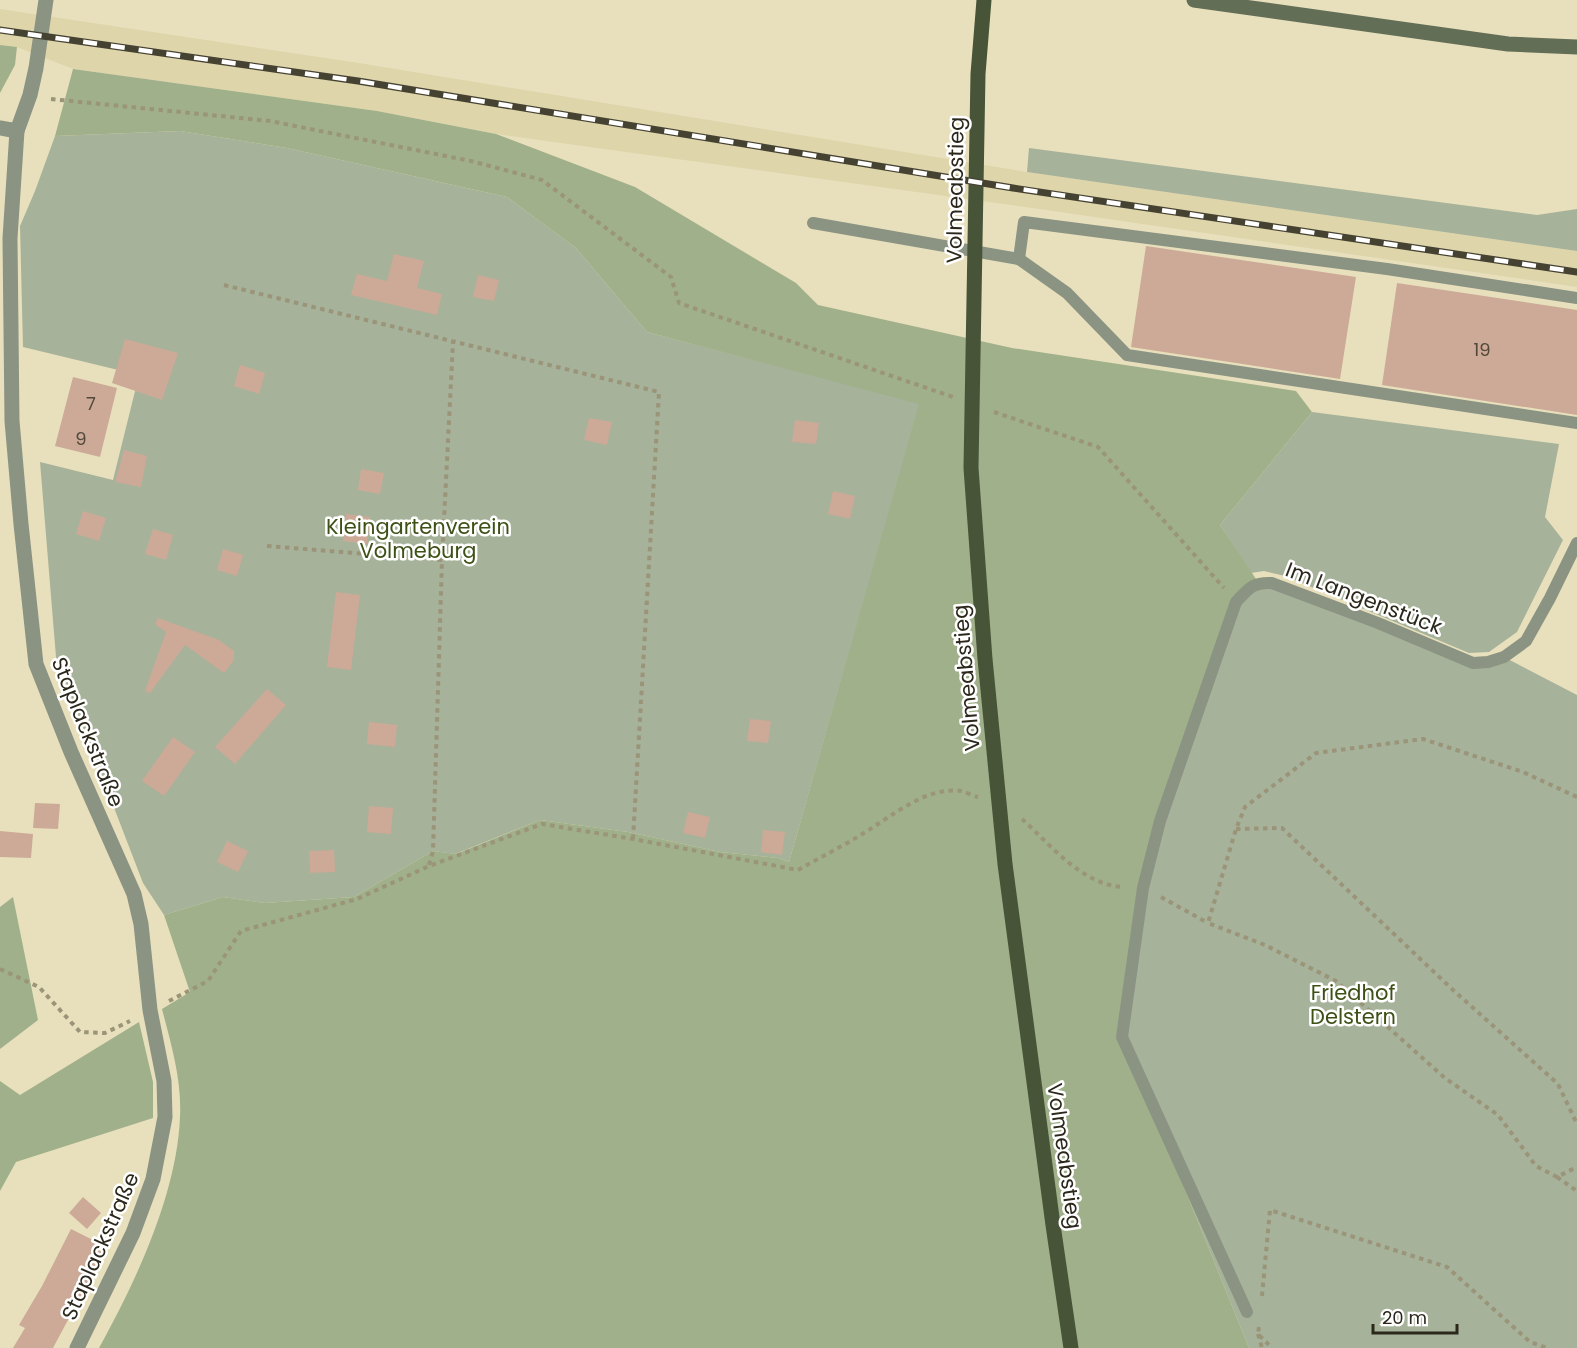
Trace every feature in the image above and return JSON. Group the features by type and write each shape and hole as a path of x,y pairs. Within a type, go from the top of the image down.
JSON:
{"main road":[{"name":"Volmeabstieg","path":"984,0 978,74 972,468 985,659 1005,864 1071,1348"}],"street":[{"name":"Staplackstraße","path":"46,0 36,68 30,95 17,131 10,238 12,421 36,664 76,763 134,894 141,924 150,1010 164,1081 165,1117 160,1154 133,1233 77,1348"},
{"path":"1194,0 1251,4 1508,44 1577,47"},
{"path":"0,128 17,131"}],"lane":[{"path":"1019,259 1024,222 1375,268 1577,298"},
{"path":"813,224 1019,259 1067,293 1126,355 1577,423"},
{"name":"Im Langenstück","path":"1247,1312 1122,1037 1143,888 1160,821 1236,602 1258,582 1272,583 1378,623 1473,663 1488,662 1504,657 1526,641 1577,543"}],"path":[{"path":"30,95 66,101 270,121 471,161 542,180 671,277 679,303 962,401"},
{"path":"224,285 659,392 633,839"},
{"path":"429,866 433,851 442,560 453,342"},
{"path":"984,408 1098,447 1236,602"},
{"path":"267,546 442,560"},
{"path":"1208,923 1236,829 1245,807 1316,753 1423,739 1523,772 1577,797"},
{"path":"0,969 39,987 80,1032 105,1033 208,981 241,931 357,899 429,866 542,824 798,870 922,798 941,792 960,791 980,798"},
{"path":"1019,817 1080,872 1114,886 1143,888 1208,923 1265,945 1336,981 1444,1078 1498,1115 1536,1166 1577,1191"},
{"path":"1236,829 1282,828 1453,990 1558,1084 1577,1124"},
{"path":"1557,1177 1577,1167"},
{"path":"1262,1300 1270,1210 1447,1267 1530,1342 1547,1348"},
{"path":"1260,1323 1258,1334 1272,1348"}],"shaded area":[{"path":"0,9 359,63 1027,172 1577,251 1577,287 1025,207 496,134 377,111 73,69 17,47 0,45"}],"green space":[{"path":"0,45 17,47 15,65 0,93"},
{"path":"73,69 377,111 496,134 635,187 796,283 818,305 1012,348 1296,391 1312,412 1220,525 1258,582 1247,590 1160,821 1123,1036 1249,1348 99,1348 127,1294 152,1236 163,1206 177,1146 180,1117 179,1089 162,1009 190,992 164,915 223,897 265,903 354,897 433,851 456,854 540,820 628,832 720,852 778,858 789,862 919,404 647,332 576,248 507,197 287,148 180,131 55,136"},
{"name":"Kleingartenverein Volmeburg","path":"180,131 287,148 507,197 576,248 647,332 920,403 789,862 778,858 720,852 628,832 540,820 455,854 433,851 354,897 265,903 223,897 164,915 143,883 56,657 40,462 113,480 139,375 23,347 20,226 55,136"},
{"path":"1029,148 1537,215 1577,209 1577,251 1027,172"},
{"path":"1312,412 1559,444 1545,517 1563,540 1517,632 1489,652 1469,653 1285,576 1264,571 1251,573 1220,525"},
{"name":"Friedhof Delstern","path":"1258,582 1473,663 1504,657 1577,695 1577,1348 1249,1348 1123,1036 1143,888 1236,602"},
{"path":"13,897 38,1020 0,1049 0,907"},
{"path":"139,1022 153,1082 153,1118 16,1162 0,1191 0,1081 20,1095"}],"building":[{"path":"1146,246 1356,277 1340,379 1131,347"},
{"path":"394,254 424,261 417,288 442,294 437,315 351,295 357,274 387,281"},
{"path":"478,275 499,280 494,301 473,297"},
{"path":"1397,283 1577,310 1577,415 1382,385"},
{"path":"125,339 178,353 162,400 112,383"},
{"path":"240,365 265,373 259,394 234,386"},
{"path":"73,377 117,388 100,457 55,446"},
{"path":"589,418 612,422 607,445 584,440"},
{"path":"795,420 819,423 816,444 792,442"},
{"path":"124,450 147,456 141,487 115,482"},
{"path":"361,469 384,473 380,494 358,490"},
{"path":"833,491 855,496 850,519 828,514"},
{"path":"83,511 106,518 99,541 76,534"},
{"path":"346,514 370,517 367,544 343,541"},
{"path":"153,529 173,535 166,560 145,554"},
{"path":"223,549 243,555 237,576 217,570"},
{"path":"336,592 360,595 351,670 327,667"},
{"path":"158,618 219,640 234,651 234,660 224,673 185,645 150,693 145,691 166,632 155,624"},
{"path":"267,689 286,705 235,764 215,747"},
{"path":"750,719 771,721 768,743 747,741"},
{"path":"369,722 397,725 395,747 367,744"},
{"path":"173,737 195,752 164,796 142,781"},
{"path":"35,803 60,804 58,829 33,828"},
{"path":"369,806 393,808 391,834 367,832"},
{"path":"688,812 710,817 705,838 683,833"},
{"path":"763,830 785,832 782,855 761,852"},
{"path":"0,831 33,834 31,858 0,857"},
{"path":"227,841 248,851 238,872 217,862"},
{"path":"334,850 335,872 310,873 309,851"},
{"path":"83,1197 101,1213 87,1229 69,1213"},
{"path":"71,1229 107,1247 53,1348 13,1348 25,1328 19,1325"}],"railway":[{"path":"0,30 358,81 1013,188 1577,272"}]}
